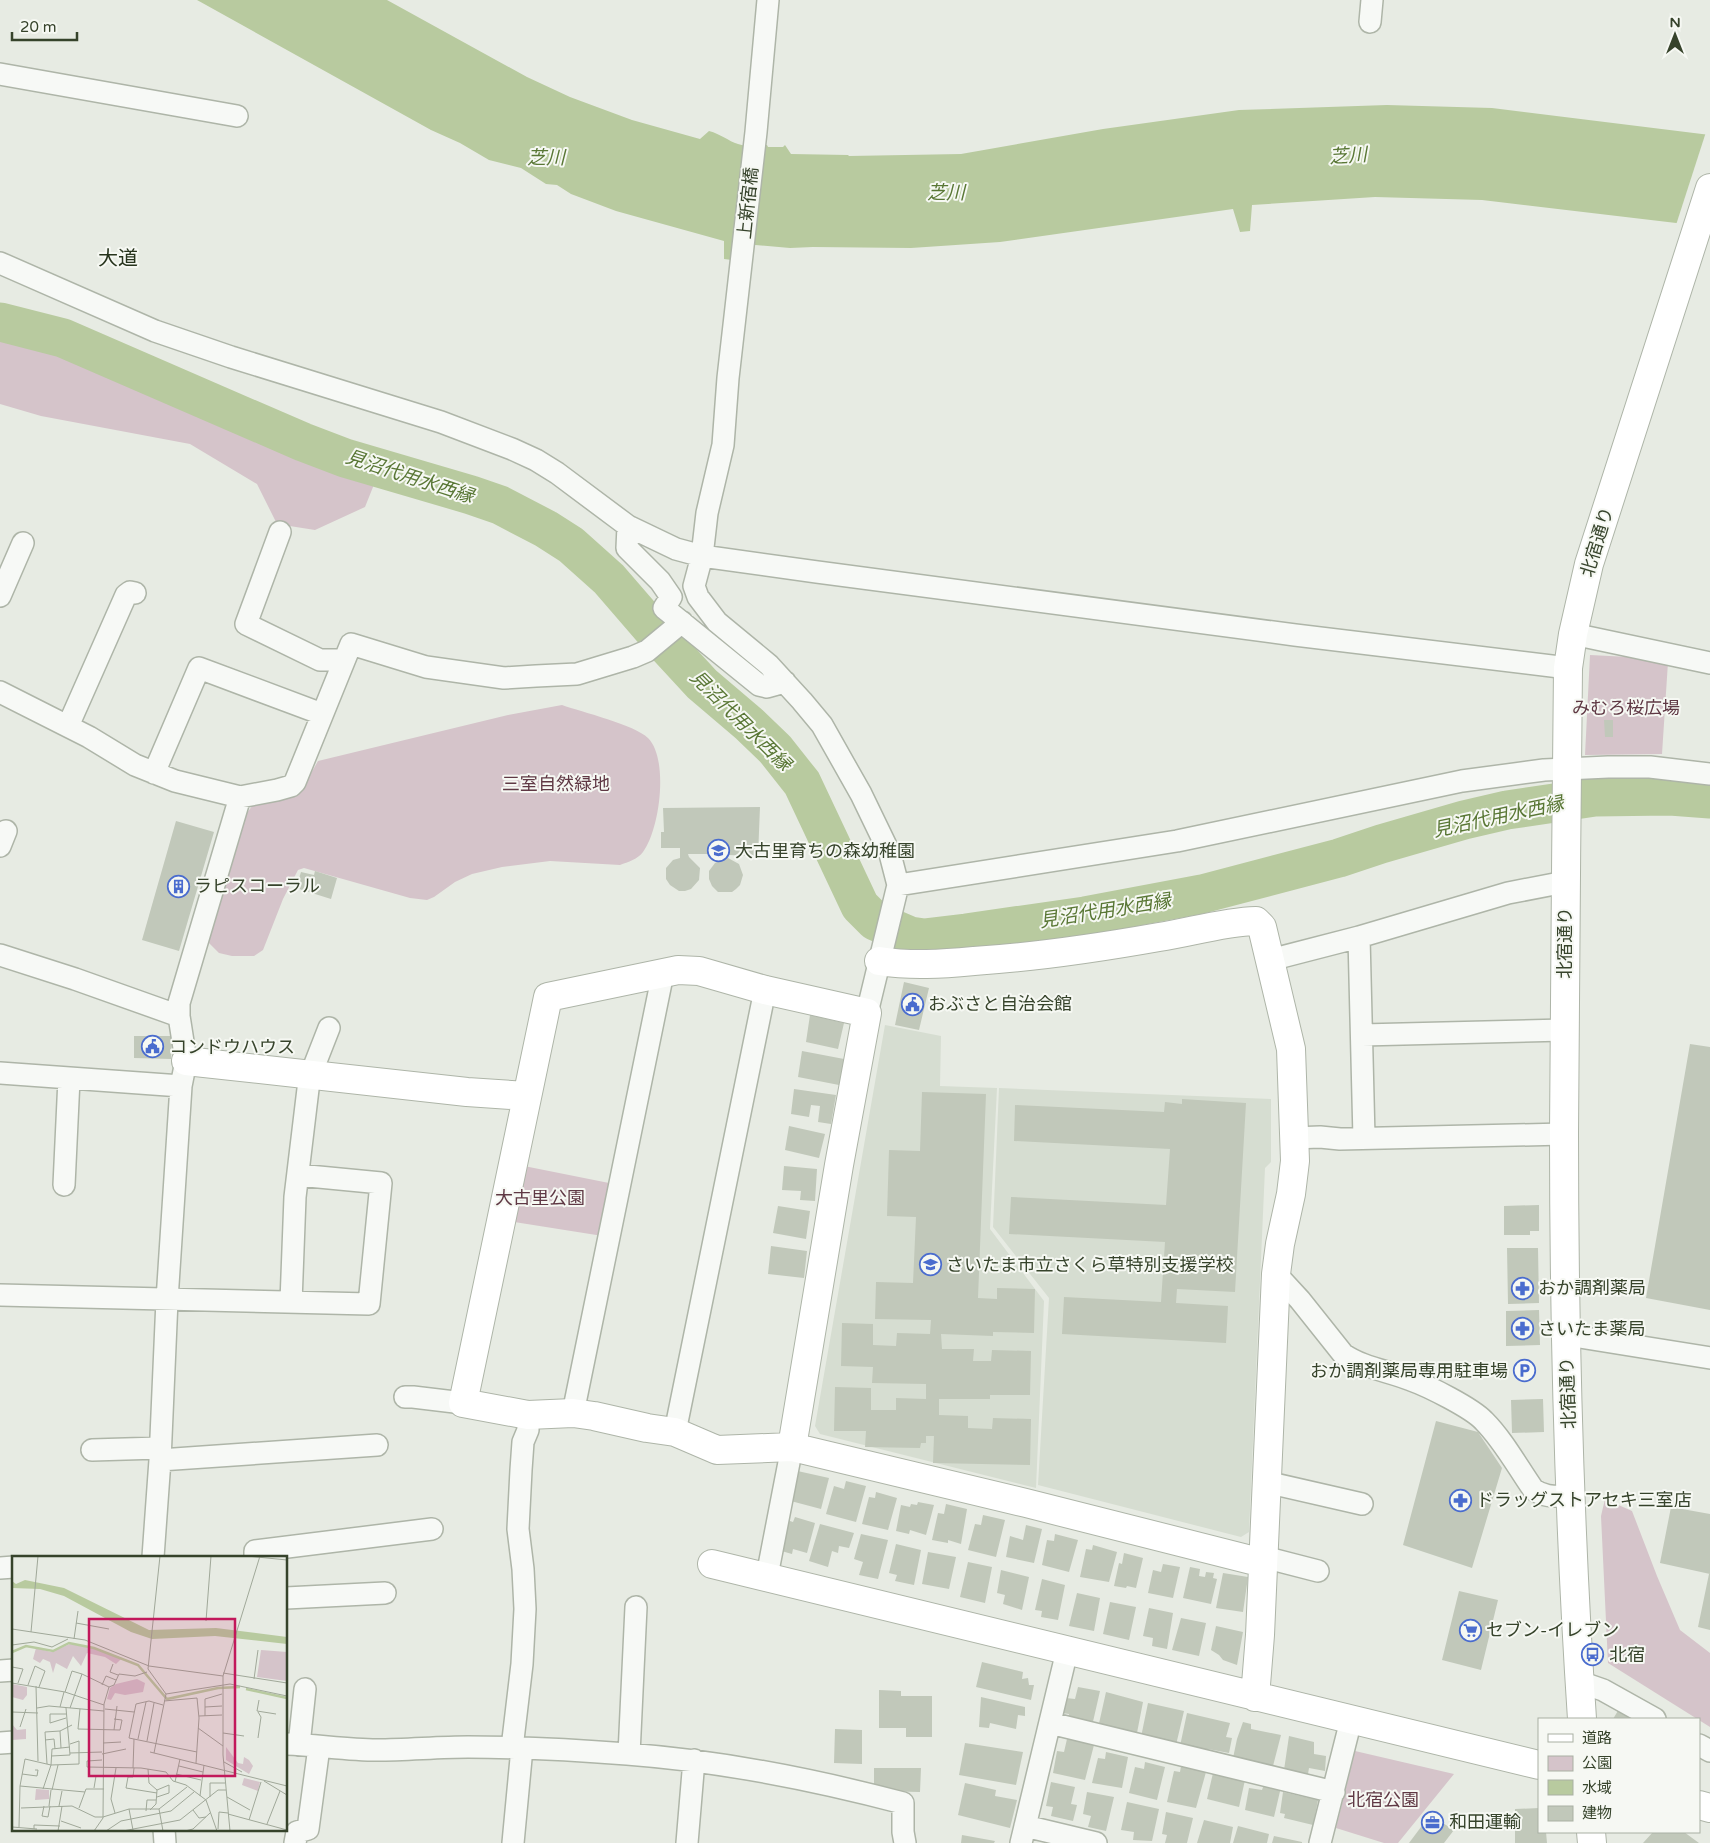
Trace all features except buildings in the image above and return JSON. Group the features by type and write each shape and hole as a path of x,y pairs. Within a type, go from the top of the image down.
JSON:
{"street":[{"name":"上新宿橋","path":"768,0 756,132 728,378 723,445 709,504 702,556 694,586 702,602 717,622 747,646 785,682 822,725 862,794 890,854 896,895"},
{"path":"1370,22 1372,0"},
{"path":"0,74 236,116"},
{"name":"北宿通り","path":"1582,1718 1575,1600 1566,1335 1564,1030 1568,668 1573,634 1589,564 1710,188"},
{"path":"0,263 164,334 231,357 441,422 512,449 536,460 557,473 628,526 676,549 702,556 1295,635 1568,668"},
{"path":"628,526 627,548 660,581 671,597 664,608 759,685 767,687 785,682"},
{"path":"280,532 246,624 320,660 344,660"},
{"path":"0,596 23,543"},
{"path":"68,726 126,595 130,592 135,594"},
{"path":"0,692 68,726 154,773 174,781 240,798 291,786 295,782 351,644 426,667 504,678 577,674 648,651 682,622"},
{"path":"1573,634 1710,663"},
{"path":"154,773 199,668 322,714"},
{"path":"767,1576 792,1447 867,1013 896,895 1177,841 1462,781 1544,770 1567,775 1650,767 1710,774"},
{"path":"153,1556 167,1300 183,1074 179,1003 240,798"},
{"path":"1270,960 1359,937 1508,893 1565,882"},
{"path":"881,954 901,964 927,965 1004,959 1092,948 1213,926 1256,921 1262,927 1291,1049 1294,1161 1293,1178 1276,1274 1255,1697"},
{"path":"1359,937 1364,1138"},
{"path":"0,955 179,1016"},
{"path":"463,1403 548,997 678,970 699,971 765,990 867,1013"},
{"path":"573,1413 663,973"},
{"path":"675,1432 765,990"},
{"path":"291,1302 295,1197 308,1089 311,1074 329,1028"},
{"path":"1362,1035 1564,1030"},
{"path":"0,1073 69,1079 183,1074 311,1074 467,1092 527,1096"},
{"path":"64,1185 69,1079"},
{"path":"1293,1138 1564,1134"},
{"path":"0,1295 369,1304 381,1183 298,1175"},
{"path":"1276,1274 1344,1354 1352,1360 1411,1379 1468,1409 1483,1420 1533,1489 1539,1494 1549,1496 1572,1496"},
{"path":"1566,1335 1710,1358"},
{"path":"406,1397 413,1396 463,1403 528,1415 573,1413 675,1432 717,1450 792,1447 1263,1560 1318,1571"},
{"path":"513,1843 524,1618 518,1529 523,1442 528,1430 528,1415"},
{"path":"92,1450 160,1454 377,1444"},
{"path":"1266,1482 1362,1504"},
{"path":"255,1556 255,1551 432,1529"},
{"path":"712,1564 1538,1765"},
{"path":"288,1598 385,1593"},
{"path":"628,1754 636,1607"},
{"path":"1067,1651 1023,1834 1096,1843"},
{"path":"1580,1682 1603,1690 1653,1718"},
{"path":"295,1843 297,1832 308,1829 301,1745 305,1689"},
{"path":"1320,1843 1351,1720"},
{"path":"1050,1723 1334,1792"},
{"path":"301,1745 380,1750 467,1747 517,1748 628,1754 694,1760 838,1787 902,1803 905,1843"},
{"path":"687,1843 694,1760"},
{"path":"164,1830 165,1843"}],"shaded area":[{"name":"さいたま市立さくら草特別支援学校","path":"885,1025 941,1036 940,1086 997,1088 990,1229 1044,1301 1036,1488 820,1434 815,1426"},
{"path":"999,1088 1271,1099 1271,1162 1265,1168 1249,1532 1241,1537 1038,1485 1049,1298 993,1227"}],"green space":[{"path":"0,330 19,333 304,423 383,462 365,507 315,530 277,524 257,484 190,444 41,416 0,404"},
{"name":"みむろ桜広場","path":"1590,655 1668,662 1662,754 1585,755"},
{"name":"三室自然緑地","path":"562,705 632,728 648,738 655,748 660,777 658,811 649,841 638,857 620,865 550,861 502,867 472,874 455,882 427,900 410,898 304,868 298,870 283,899 263,950 254,956 232,956 219,953 209,943 211,929 246,814 253,805 301,791 318,761 508,715"},
{"name":"大古里公園","path":"514,1164 619,1185 609,1237 502,1220"},
{"path":"1605,1499 1632,1511 1680,1630 1710,1653 1710,1727 1700,1721 1700,1718 1696,1718 1608,1663 1601,1516"},
{"name":"北宿公園","path":"1355,1751 1454,1774 1398,1843 1384,1843 1336,1828"}],"water":[{"name":"芝川","path":"197,0 387,0 527,77 570,97 632,120 700,139 709,131 742,145 783,147 785,145 791,154 849,156 961,154 1103,129 1239,110 1387,105 1492,108 1710,135 1710,227 1482,200 1375,197 1252,205 1250,231 1240,232 1233,209 1000,242 911,248 790,248 733,243 732,260 724,259 724,241 616,211 571,194 557,185 546,184 521,168 489,160 460,143 431,130"}],"pier":[{"path":"1706,132 1710,132 1710,229 1676,225"}],"waterway":[{"name":"見沼代用水西縁","path":"0,322 63,338 303,442 345,458 500,505 546,529 571,545 609,579 702,684 775,749 802,783 860,906 875,921 910,936 924,938 1085,916 1202,894 1339,858 1464,820 1507,810 1595,797 1670,796 1710,799"}],"place":[{"name":"大古里育ちの森幼稚園","path":"719,851"},
{"name":"ラピスコーラル","path":"178,886"},
{"name":"おぶさと自治会館","path":"912,1004"},
{"name":"コンドウハウス","path":"153,1047"},
{"name":"さいたま市立さくら草特別支援学校","path":"930,1265"},
{"name":"おか調剤薬局","path":"1522,1288"},
{"name":"さいたま薬局","path":"1522,1329"},
{"name":"おか調剤薬局専用駐車場","path":"1524,1371"},
{"name":"ドラッグストアセキ三室店","path":"1460,1500"},
{"name":"セブン-イレブン","path":"1470,1630"},
{"name":"北宿","path":"1593,1655"},
{"name":"和田運輸","path":"1433,1822"}],"district":[{"name":"大道","path":"118,258"}]}
